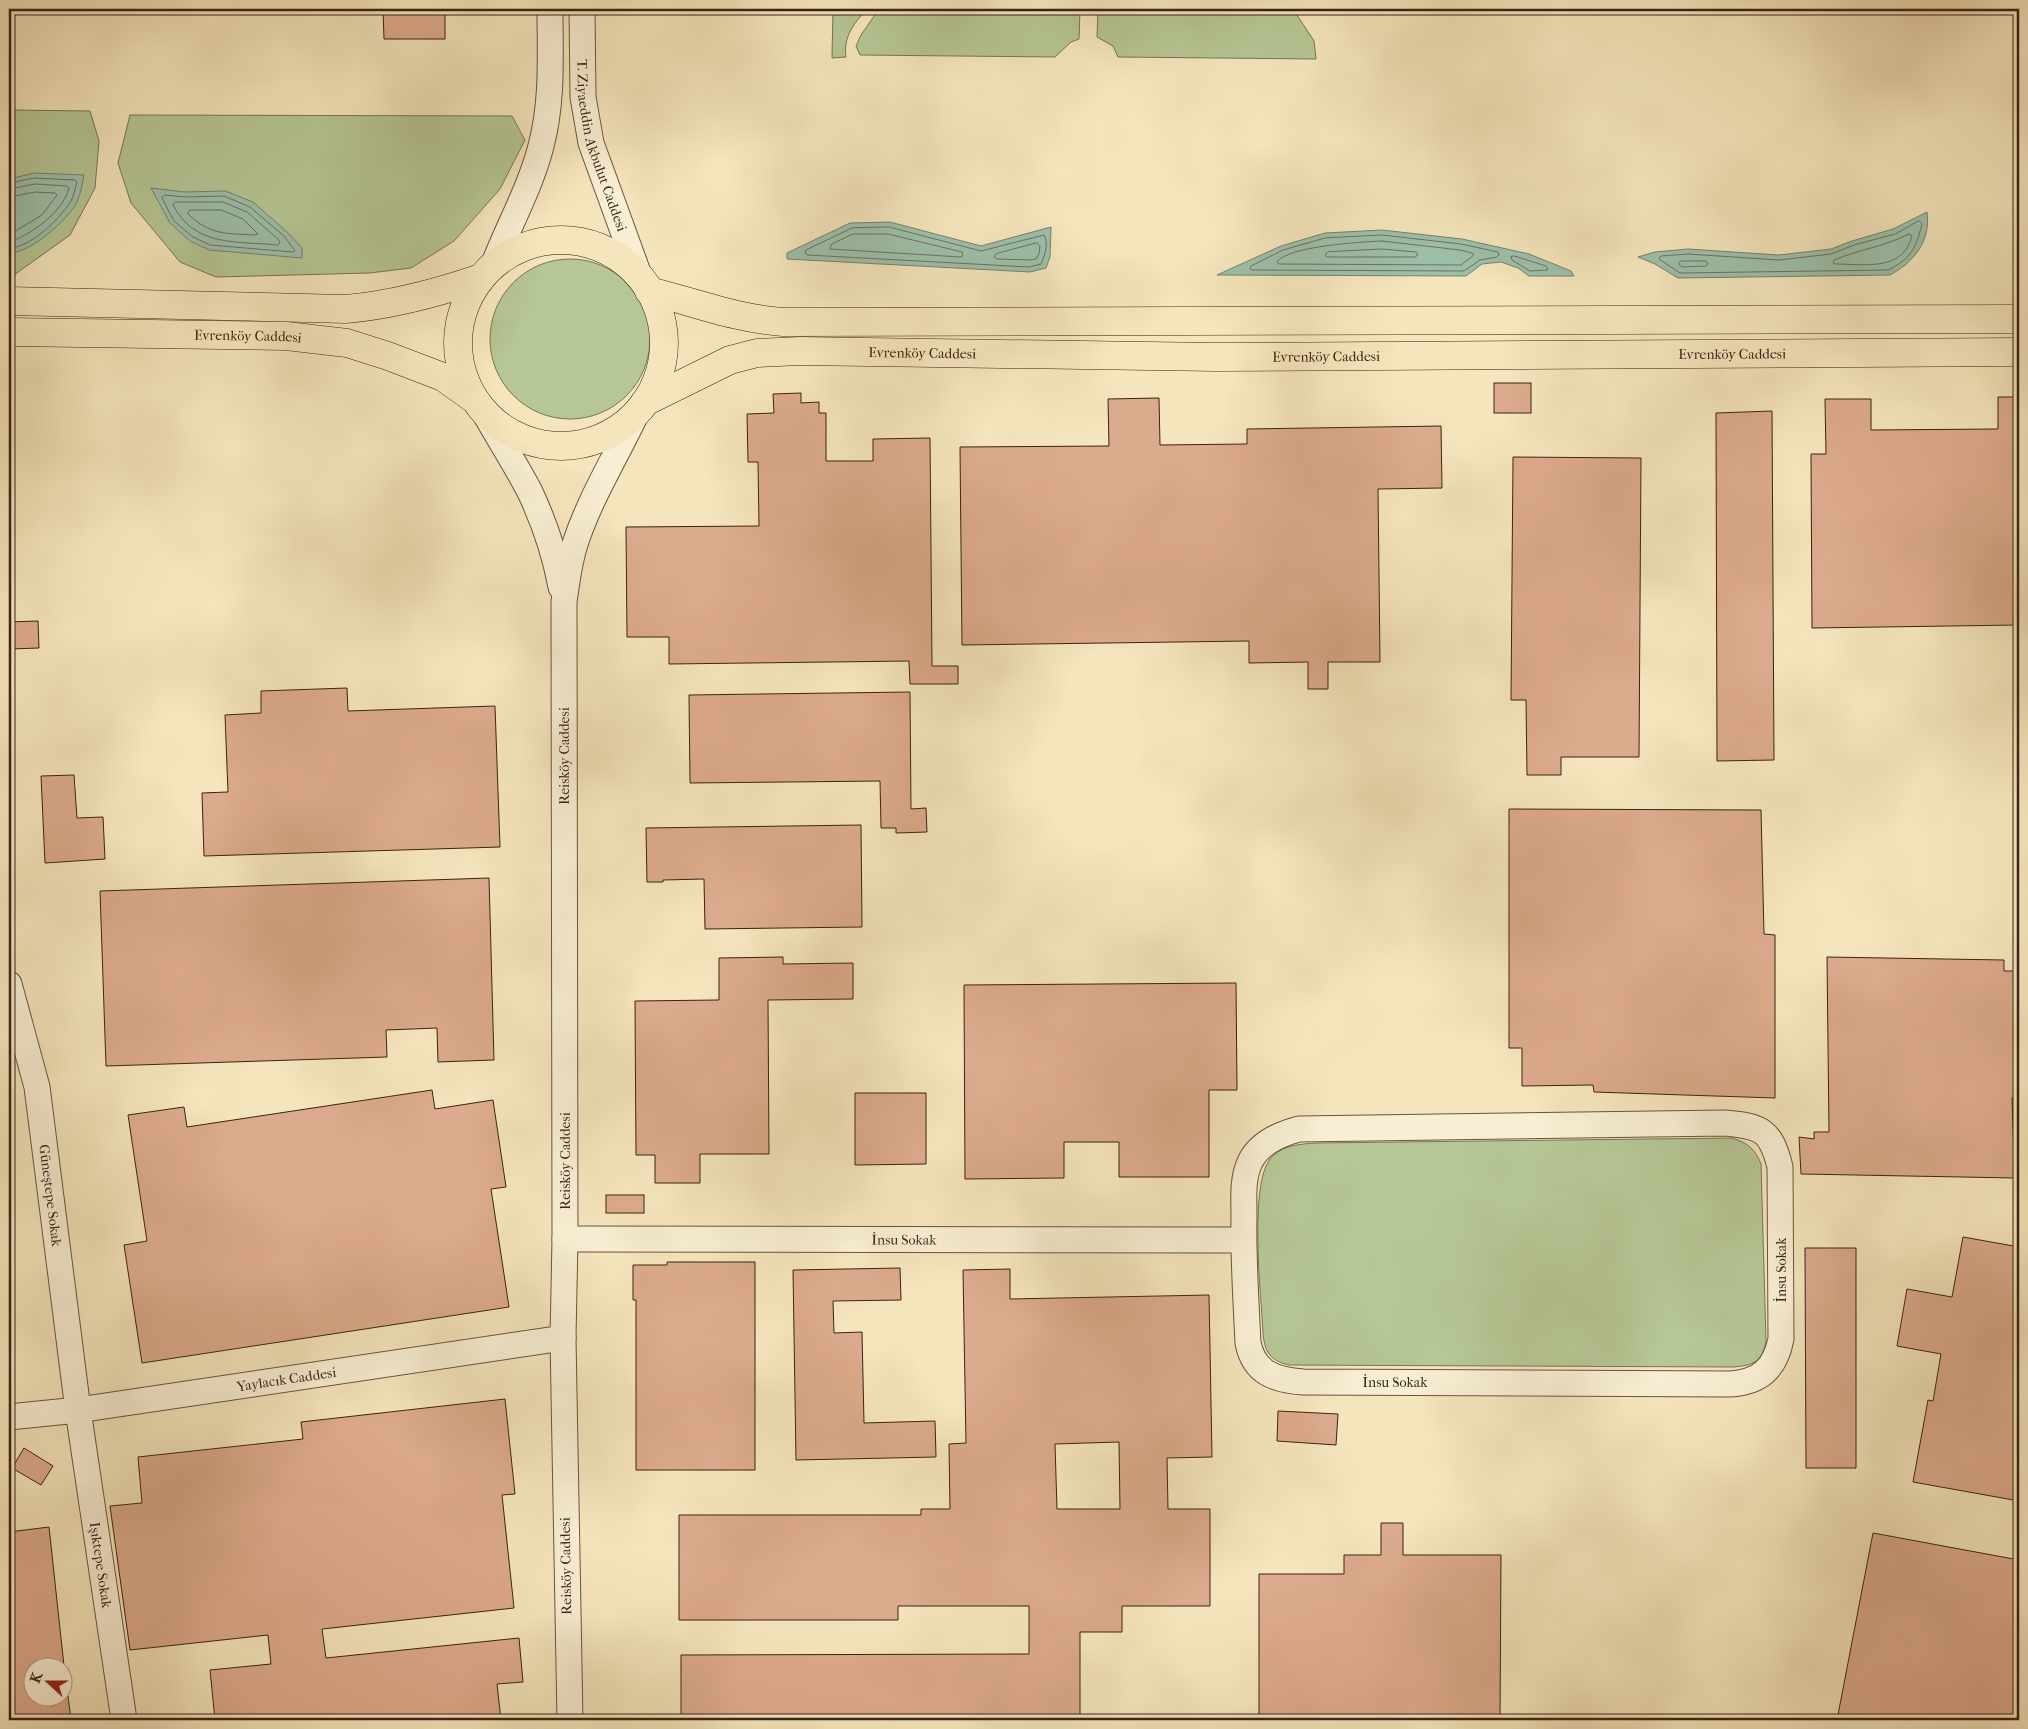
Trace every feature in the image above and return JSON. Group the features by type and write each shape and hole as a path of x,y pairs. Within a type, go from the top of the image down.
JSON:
{"main road":[{"path":"479,405 462,369 458,337 465,306 487,272 506,256 536,243 569,241 601,248 622,261 645,284 661,320 663,351 656,381 641,407"},
{"path":"9,301 346,309 387,304 438,292 487,272"},
{"path":"645,284 734,316 783,322 2019,319"},
{"name":"Evrenköy Caddesi","path":"9,332 286,336 347,343 443,377 479,405 496,423 516,436 539,444 555,446 579,444 602,437 623,425 641,407 730,360 743,355 773,352 1224,357 2019,352"}],"street":[{"path":"487,272 535,166 546,126 550,72 550,9"},
{"name":"T. Ziyaeddin Akbulut Caddesi","path":"582,9 584,97 591,143 645,284"},
{"name":"Reisköy Caddesi","path":"479,405 538,510 554,557 564,602"},
{"name":"Reisköy Caddesi","path":"570,1720 563,1338 565,1239 564,602 570,562 585,517 641,407"},
{"name":"Güneştepe Sokak","path":"9,984 37,1087 78,1410"},
{"name":"İnsu Sokak","path":"1725,1123 1750,1125 1765,1134 1775,1146 1780,1167 1781,1339 1779,1351 1773,1364 1754,1380 1730,1384 1303,1382 1278,1379 1257,1365 1250,1355 1243,1240 1244,1183 1250,1161 1256,1152 1274,1138 1299,1129 1725,1123"},
{"name":"İnsu Sokak","path":"565,1239 1243,1240"},
{"name":"Yaylacık Caddesi","path":"9,1417 78,1410 563,1338"},
{"name":"Işıktepe Sokak","path":"78,1410 124,1720"}],"shaded area":[{"path":"833,9 867,9 850,31 846,43 846,57 832,58"},
{"path":"879,9 1080,9 1079,39 1071,42 1055,57 860,55 856,46 861,35"},
{"path":"1098,9 1293,9 1314,41 1316,59 1118,57 1113,46 1097,37"},
{"path":"9,110 90,111 99,141 95,188 70,235 14,275 9,275"},
{"path":"130,115 512,116 525,140 500,189 454,241 411,268 369,273 216,277 180,262 131,203 118,163"},
{"path":"578,259 608,268 627,282 637,294 644,308 649,323 649,355 644,370 637,384 627,396 615,406 593,416 578,419 562,419 547,416 525,406 503,384 491,355 490,331 493,316 503,294 525,272 554,260"},
{"path":"1732,1138 1750,1147 1761,1164 1766,1341 1762,1354 1752,1363 1734,1367 1289,1365 1277,1361 1267,1350 1264,1339 1259,1268 1258,1216 1260,1192 1264,1173 1270,1159 1285,1148 1316,1143"}],"water":[{"path":"34,173 84,175 80,196 65,218 47,235 27,248 9,253 9,179"},
{"path":"151,188 185,192 225,191 253,202 302,248 302,258 209,250 190,241 170,223"},
{"path":"1927,212 1926,232 1919,250 1906,264 1890,275 1678,278 1655,264 1638,257 1655,252 1688,249 1779,255 1831,249 1893,229"},
{"path":"890,222 981,246 1051,227 1050,257 1046,268 1030,272 787,259 787,253 850,223"},
{"path":"1382,230 1462,239 1529,254 1571,271 1574,276 1529,276 1518,268 1501,262 1482,264 1466,276 1217,275 1281,246 1325,233"}],"building":[{"path":"383,9 445,9 445,39 384,39"},
{"path":"1494,383 1531,383 1531,413 1494,413"},
{"path":"801,393 801,403 819,402 819,413 826,413 826,461 873,461 873,439 930,438 932,666 958,666 958,684 910,684 909,661 669,664 669,637 627,637 626,527 759,526 758,462 748,462 747,414 774,413 773,394"},
{"path":"1998,397 2019,397 2019,625 1812,628 1811,454 1826,454 1825,399 1871,399 1871,430 1998,429"},
{"path":"1159,398 1160,445 1247,444 1247,429 1441,426 1442,488 1378,489 1380,662 1328,662 1328,689 1308,689 1308,662 1249,663 1249,641 962,645 960,447 1109,446 1108,399"},
{"path":"1772,411 1774,760 1717,761 1716,413"},
{"path":"1513,457 1641,458 1639,757 1561,757 1561,775 1527,775 1526,700 1511,700"},
{"path":"38,621 39,648 9,649 9,622"},
{"path":"347,688 348,711 495,706 500,847 204,856 202,793 228,792 225,715 261,713 261,691"},
{"path":"910,692 911,809 926,808 927,832 896,833 896,828 881,828 880,781 690,783 689,695"},
{"path":"74,775 77,818 103,817 105,859 45,863 41,776"},
{"path":"1509,809 1761,810 1764,934 1775,935 1775,1098 1594,1092 1593,1085 1522,1086 1522,1048 1509,1048"},
{"path":"861,825 862,927 705,929 704,879 647,882 646,828"},
{"path":"489,878 494,1060 438,1062 437,1028 386,1030 387,1057 106,1066 100,891"},
{"path":"783,957 783,964 853,963 853,999 768,1000 769,1154 700,1154 700,1183 655,1183 655,1155 636,1155 635,1001 719,1000 719,958"},
{"path":"1827,957 2004,960 2004,971 2019,971 2019,1098 2012,1098 2015,1178 1801,1174 1799,1137 1814,1139 1814,1132 1829,1132"},
{"path":"1236,983 1237,1090 1209,1090 1209,1177 1119,1177 1119,1142 1064,1142 1064,1178 965,1179 964,985"},
{"path":"432,1090 435,1109 493,1100 506,1187 491,1189 509,1307 142,1363 124,1245 147,1241 128,1115 184,1107 187,1127"},
{"path":"855,1093 926,1093 926,1164 855,1165"},
{"path":"606,1195 644,1195 644,1213 606,1213"},
{"path":"1963,1237 2019,1247 2019,1501 1913,1482 1928,1400 1933,1401 1941,1354 1897,1346 1907,1289 1952,1297"},
{"path":"1805,1248 1856,1248 1856,1468 1806,1468"},
{"path":"667,1262 755,1262 755,1470 636,1470 636,1300 633,1300 633,1265 667,1265"},
{"path":"900,1268 901,1300 833,1301 834,1333 862,1332 864,1423 935,1421 936,1457 796,1460 793,1270"},
{"path":"1010,1269 1010,1299 1209,1295 1212,1457 1167,1458 1168,1509 1210,1509 1210,1606 1122,1606 1122,1632 1080,1632 1080,1720 681,1720 681,1655 1029,1654 1029,1606 898,1606 898,1620 679,1620 679,1515 921,1515 921,1509 950,1509 949,1444 966,1443 963,1270","holes":["1119,1442 1120,1509 1057,1509 1055,1444"]},
{"path":"505,1399 515,1494 502,1495 514,1608 322,1629 326,1658 519,1638 523,1682 497,1684 501,1720 215,1720 210,1670 271,1664 268,1635 130,1650 110,1506 142,1503 138,1457 303,1439 301,1422"},
{"path":"1278,1411 1338,1414 1336,1445 1277,1441"},
{"path":"24,1448 53,1466 41,1485 12,1468"},
{"path":"1381,1523 1403,1523 1403,1555 1501,1555 1500,1720 1259,1720 1259,1574 1344,1574 1344,1555 1381,1555"},
{"path":"49,1527 63,1656 22,1656 22,1706 69,1706 71,1720 9,1720 9,1532"},
{"path":"1873,1533 2019,1560 2019,1720 1837,1720"}]}
